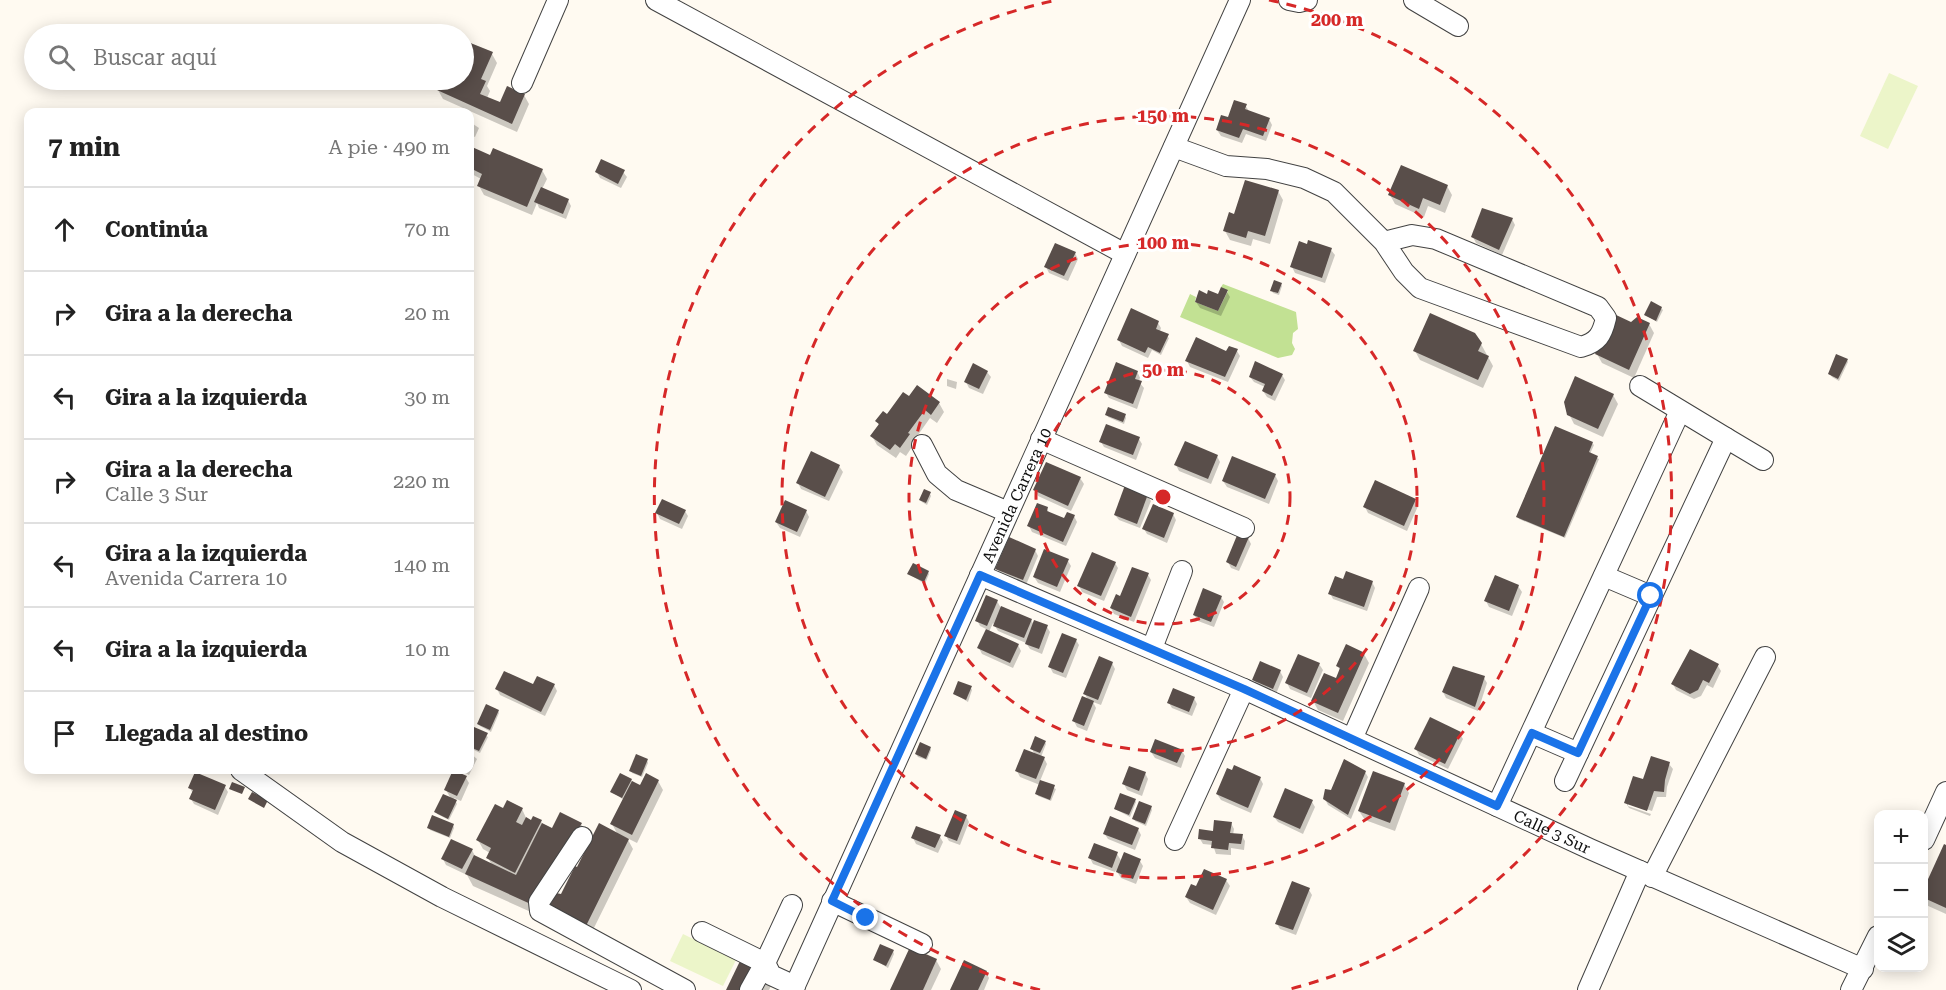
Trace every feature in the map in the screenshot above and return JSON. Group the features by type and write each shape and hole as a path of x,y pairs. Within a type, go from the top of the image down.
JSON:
{"street":[{"path":"522,83 558,0"},
{"path":"656,0 1125,255"},
{"name":"Avenida Carrera 10","path":"794,988 1240,0"},
{"path":"1289,0 1299,2 1307,0"},
{"path":"1414,0 1458,26"},
{"path":"1174,147 1226,166 1267,169 1304,178 1334,192 1384,242 1404,272 1420,288 1581,348 1594,343 1602,333 1606,318 1598,307 1436,239 1413,235 1384,242"},
{"path":"1640,386 1763,460"},
{"path":"1497,806 1680,411"},
{"path":"1565,781 1726,438"},
{"path":"1041,439 1244,528"},
{"path":"922,445 937,474 956,490 1008,512"},
{"path":"1152,648 1182,571"},
{"name":"Calle 3 Sur","path":"980,575 1244,689 1646,874 1795,930 1863,969"},
{"path":"1604,576 1651,596"},
{"path":"1352,739 1419,588"},
{"path":"1588,990 1646,874 1765,657"},
{"path":"1175,840 1244,689"},
{"path":"1532,733 1578,753"},
{"path":"247,774 342,842 442,897 632,990"},
{"path":"1928,830 1946,792"},
{"path":"582,837 539,902 540,911 685,990"},
{"path":"832,901 922,944"},
{"path":"750,990 792,905"},
{"path":"702,932 765,963 771,975 794,988"},
{"path":"1851,990 1874,945"}],"green space":[{"path":"1889,73 1918,86 1888,149 1860,136"},
{"path":"1223,284 1296,312 1298,329 1293,333 1292,343 1295,349 1292,355 1278,358 1180,317 1190,294 1196,297 1195,302 1218,311 1228,291 1221,287"},
{"path":"683,934 736,960 723,986 670,961"}],"building":[{"path":"474,44 493,52 481,79 486,81 480,94 500,102 507,86 525,94 512,124 437,90 474,90"},
{"path":"1234,100 1247,104 1245,109 1270,118 1263,136 1243,129 1239,138 1216,130 1221,115 1228,117"},
{"path":"474,148 490,155 493,148 543,169 527,207 477,186 482,174 474,170"},
{"path":"601,159 625,170 618,184 595,172"},
{"path":"1401,165 1448,185 1440,205 1423,198 1419,209 1388,195"},
{"path":"1245,180 1279,190 1265,236 1248,231 1246,238 1223,231 1229,212 1234,214"},
{"path":"541,187 569,199 563,214 534,202"},
{"path":"1482,208 1513,218 1499,250 1471,237"},
{"path":"1308,240 1332,248 1322,278 1290,267 1299,241 1307,244"},
{"path":"1055,243 1076,252 1064,276 1044,267"},
{"path":"1274,280 1282,283 1278,293 1270,291"},
{"path":"1221,287 1228,290 1218,311 1195,302 1199,290 1207,294 1208,290 1218,294"},
{"path":"1651,301 1662,307 1656,321 1644,315"},
{"path":"1131,308 1159,321 1156,329 1169,334 1160,353 1148,347 1145,353 1117,340"},
{"path":"1430,313 1475,333 1482,343 1478,351 1489,356 1478,380 1413,351"},
{"path":"1614,314 1631,322 1637,317 1650,323 1629,370 1595,354"},
{"path":"1196,337 1226,351 1229,346 1238,349 1225,377 1185,361"},
{"path":"1836,354 1848,359 1838,379 1828,374"},
{"path":"1255,361 1283,374 1272,396 1262,391 1265,384 1249,377"},
{"path":"1116,362 1138,371 1135,379 1142,381 1133,404 1104,393"},
{"path":"973,363 988,371 979,389 964,382"},
{"path":"1575,376 1614,394 1598,429 1567,415 1564,402"},
{"path":"917,385 940,402 931,415 925,410 900,448 895,444 890,450 870,436 879,424 875,421 883,411 887,414 903,392 909,396"},
{"path":"1108,407 1126,414 1123,422 1105,415"},
{"path":"1106,424 1140,437 1133,455 1099,442"},
{"path":"1555,426 1593,442 1589,452 1598,456 1564,537 1516,517"},
{"path":"1185,441 1218,455 1208,479 1174,465"},
{"path":"811,451 840,465 825,497 796,483"},
{"path":"1232,456 1276,474 1265,499 1222,481"},
{"path":"1046,462 1081,477 1068,506 1033,490"},
{"path":"1375,480 1416,499 1404,526 1363,507"},
{"path":"1125,485 1148,494 1137,524 1114,515"},
{"path":"924,489 931,492 926,503 919,500"},
{"path":"662,499 686,510 679,524 655,513"},
{"path":"785,500 807,510 797,532 775,522"},
{"path":"1037,503 1048,507 1047,511 1064,518 1067,512 1075,515 1063,542 1027,526"},
{"path":"1153,504 1174,513 1164,538 1142,529"},
{"path":"1238,533 1249,537 1236,567 1226,562"},
{"path":"1009,537 1036,549 1023,580 995,569"},
{"path":"1044,549 1069,559 1057,587 1033,577"},
{"path":"1092,552 1116,562 1101,596 1077,586"},
{"path":"913,563 929,571 924,582 907,574"},
{"path":"1132,567 1149,573 1131,617 1110,608 1116,594 1120,596"},
{"path":"1346,571 1373,581 1364,607 1328,594 1335,576 1343,579"},
{"path":"1495,575 1519,585 1509,611 1484,601"},
{"path":"1203,588 1222,596 1211,622 1193,615"},
{"path":"986,595 998,600 987,626 975,621"},
{"path":"1001,606 1032,619 1024,638 993,626"},
{"path":"1034,620 1048,625 1039,649 1025,644"},
{"path":"986,629 1019,644 1010,663 977,648"},
{"path":"1062,633 1077,639 1063,673 1048,667"},
{"path":"1346,644 1365,653 1338,713 1311,701 1324,673 1336,678 1340,668 1336,666"},
{"path":"1690,649 1719,664 1709,683 1703,680 1698,690 1690,694 1671,684"},
{"path":"1298,654 1320,663 1307,693 1285,683"},
{"path":"1099,656 1113,662 1098,700 1083,694"},
{"path":"1260,661 1281,670 1273,689 1252,680"},
{"path":"1453,666 1485,676 1475,707 1442,692"},
{"path":"504,671 533,684 537,676 555,684 541,712 495,689"},
{"path":"958,681 972,686 966,700 953,694"},
{"path":"1173,688 1195,697 1189,712 1167,703"},
{"path":"1082,696 1094,701 1084,726 1072,721"},
{"path":"486,704 499,710 490,730 477,724"},
{"path":"1430,717 1461,732 1445,764 1414,749"},
{"path":"474,727 488,733 479,751 474,749"},
{"path":"1035,736 1046,741 1040,753 1030,749"},
{"path":"1155,739 1183,750 1177,763 1150,752"},
{"path":"920,742 931,747 926,759 915,754"},
{"path":"1024,749 1045,757 1036,779 1015,771"},
{"path":"636,754 648,759 641,776 629,771"},
{"path":"1651,756 1670,762 1664,792 1654,791 1647,811 1624,803 1633,776 1643,779"},
{"path":"1344,759 1366,771 1348,815 1323,799 1325,789 1331,790"},
{"path":"1234,765 1261,777 1248,808 1216,794 1227,768 1232,770"},
{"path":"1129,766 1146,772 1139,791 1122,784"},
{"path":"1373,771 1405,783 1390,823 1358,811"},
{"path":"620,773 632,779 622,798 610,792"},
{"path":"646,773 659,780 632,835 610,824 632,781 640,785"},
{"path":"194,774 200,774 226,785 215,810 189,799 193,790 188,788"},
{"path":"451,774 467,776 457,796 444,790"},
{"path":"1040,780 1055,785 1050,800 1035,794"},
{"path":"232,782 245,787 242,794 229,789"},
{"path":"1285,788 1313,800 1300,829 1273,817"},
{"path":"252,792 268,800 264,808 248,799"},
{"path":"1120,793 1136,799 1129,815 1114,809"},
{"path":"443,794 457,800 448,819 434,812"},
{"path":"507,800 523,808 516,822 522,825 526,817 531,820 533,816 542,820 515,873 486,858 491,848 476,840 495,804 503,808"},
{"path":"1139,801 1152,806 1145,824 1132,819"},
{"path":"955,810 967,815 957,841 944,836"},
{"path":"560,812 582,823 535,906 465,874 474,855 516,875 542,823 552,828"},
{"path":"432,815 454,824 449,837 427,828"},
{"path":"1110,816 1139,828 1132,845 1103,834"},
{"path":"1214,820 1232,822 1230,833 1243,834 1241,844 1229,843 1228,850 1211,848 1212,841 1198,839 1199,829 1213,831"},
{"path":"599,823 629,839 583,932 546,913 556,893 561,894 575,866 577,867"},
{"path":"916,826 941,835 935,848 911,838"},
{"path":"451,839 473,849 462,869 441,859"},
{"path":"1094,843 1118,852 1112,868 1088,858"},
{"path":"1944,844 1946,845 1946,908 1928,900 1928,879"},
{"path":"1124,852 1141,859 1133,879 1116,872"},
{"path":"1204,869 1227,879 1213,910 1185,897 1191,884 1196,886"},
{"path":"1292,881 1310,888 1293,930 1275,924"},
{"path":"880,944 894,950 886,966 873,960"},
{"path":"910,947 937,959 923,990 890,990"},
{"path":"964,960 987,971 978,990 950,990"},
{"path":"740,961 751,966 740,990 726,990"}],"route":[{"path":"866,918 832,901 980,575 1244,689 1497,806 1532,733 1578,753 1651,596"}]}
